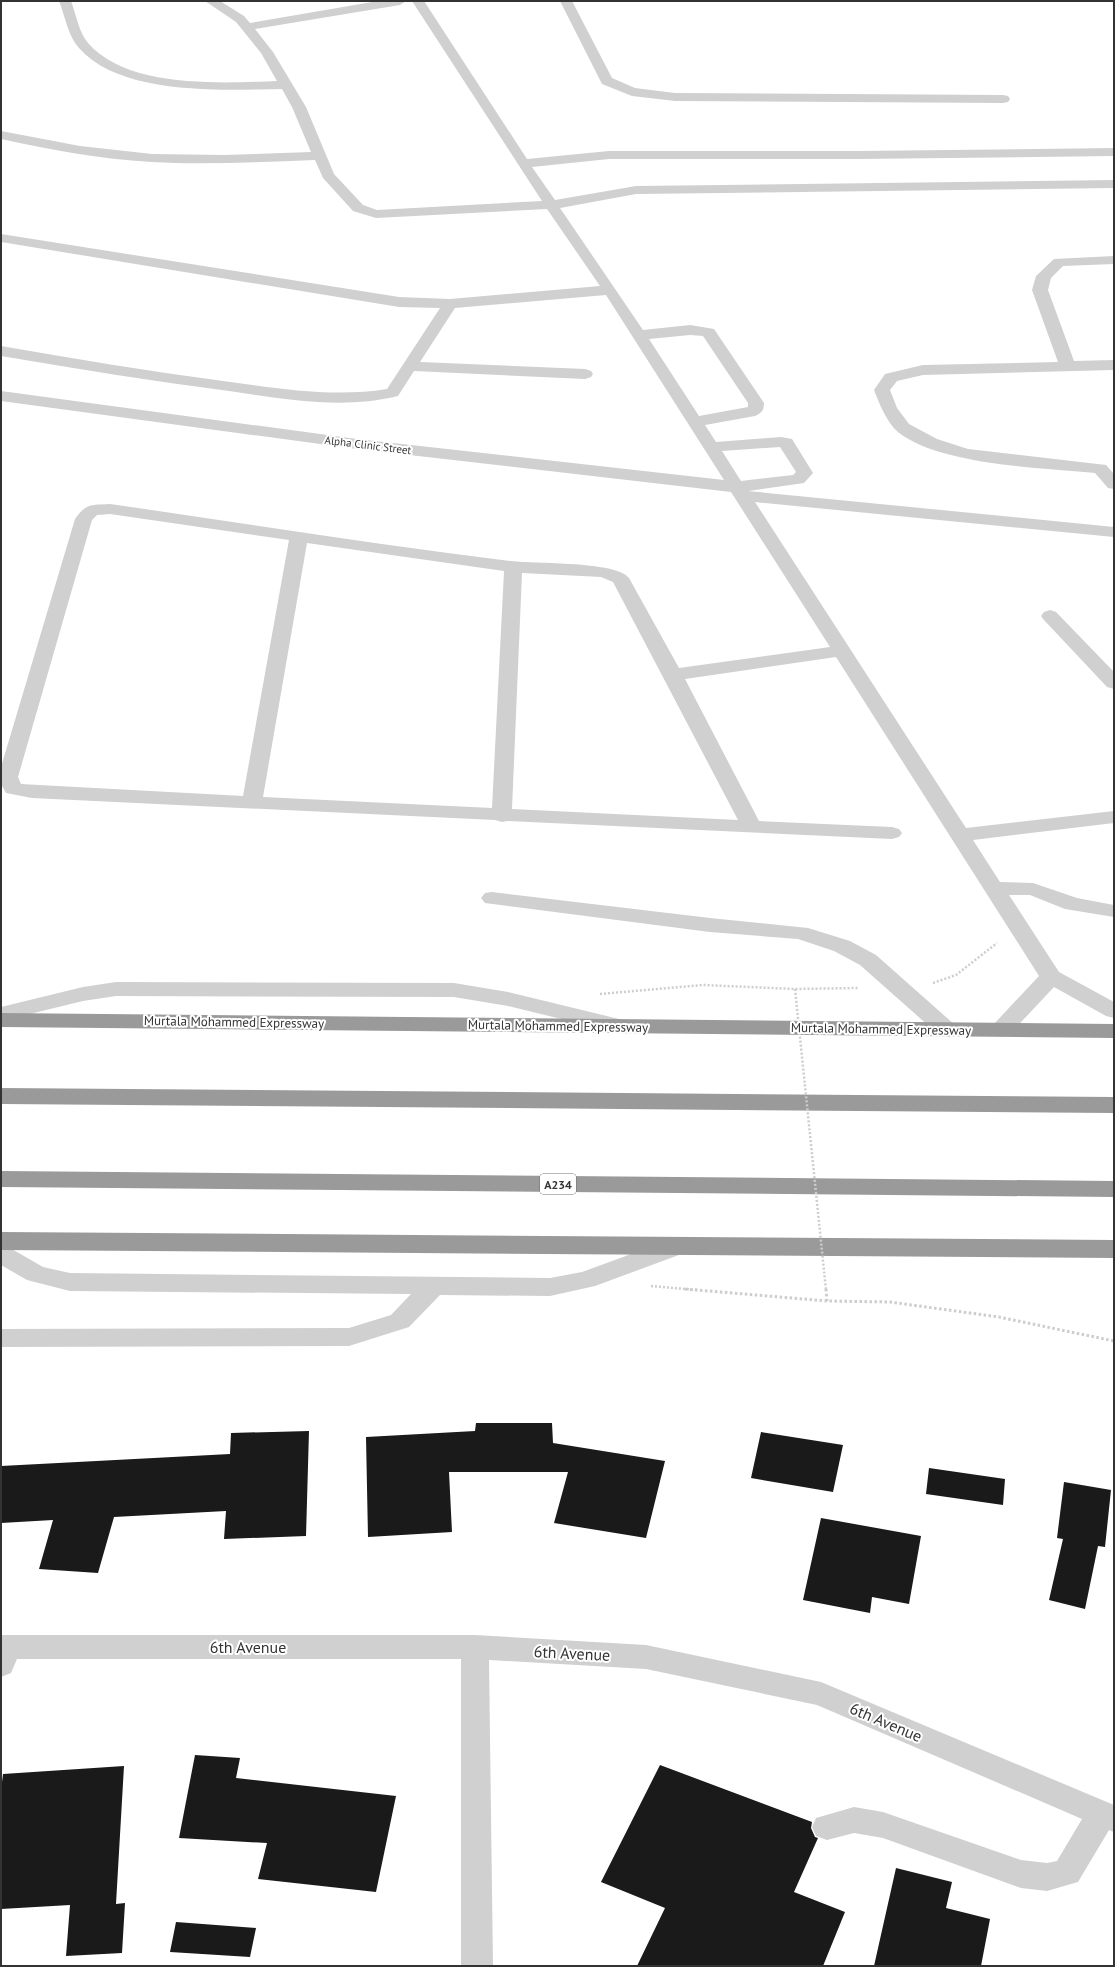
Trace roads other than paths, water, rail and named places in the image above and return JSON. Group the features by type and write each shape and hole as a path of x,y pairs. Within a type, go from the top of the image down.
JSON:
{"highway":[{"name":"Murtala Mohammed Expressway","path":"1,1020 1114,1031"},
{"path":"1,1096 1114,1105"},
{"name":"A234","path":"1,1179 1114,1189"},
{"path":"1,1241 1114,1249"}],"street":[{"path":"65,1 84,46 111,67 142,78 182,84 221,87 286,85"},
{"path":"211,1 240,19 268,52 299,107 328,175 358,208 376,214 551,205 636,190 1114,184"},
{"path":"247,27 400,1"},
{"path":"418,1 523,164 610,290 1051,976 1114,1011"},
{"path":"566,1 607,81 632,92 675,97 1003,99"},
{"path":"1,135 59,147 128,156 199,159 320,156"},
{"path":"523,164 608,155 858,155 1114,152"},
{"path":"1,238 399,302 450,304 610,290"},
{"path":"1068,366 1040,290 1044,276 1059,262 1114,260"},
{"path":"1,351 122,372 325,399 367,398 392,393 450,304"},
{"path":"639,335 690,330 708,332 756,403 756,409 749,413 695,422"},
{"path":"1114,365 923,370 891,378 882,390 889,408 903,428 931,443 966,454 1107,469 1114,484"},
{"path":"409,366 585,374"},
{"name":"Alpha Clinic Street","path":"1,396 356,444 739,491"},
{"path":"710,447 781,442 786,443 805,473 798,479 739,491"},
{"path":"739,491 1114,532"},
{"path":"752,826 673,675 620,578 604,572 513,567 110,509 92,510 84,519 8,777 13,789 32,792 892,834"},
{"path":"252,803 299,536"},
{"path":"502,816 513,567"},
{"path":"1050,616 1114,684"},
{"path":"673,675 841,651"},
{"path":"960,835 1114,817"},
{"path":"994,888 1033,889 1073,904 1114,911"},
{"path":"492,898 710,925 800,933 842,946 868,960 947,1030"},
{"path":"1001,1030 1051,976"},
{"path":"1,1014 83,994 116,988 454,990 508,999 622,1026"},
{"path":"1,1254 36,1274 70,1282 550,1287 586,1280 678,1246"},
{"path":"1,1338 349,1337 400,1321 435,1285"},
{"path":"475,1647 477,1966"},
{"name":"6th Avenue","path":"2,1653 475,1647 646,1658 821,1694 1108,1816"},
{"path":"827,1827 854,1820 883,1825 1022,1874 1047,1877 1067,1872 1108,1816"}]}
